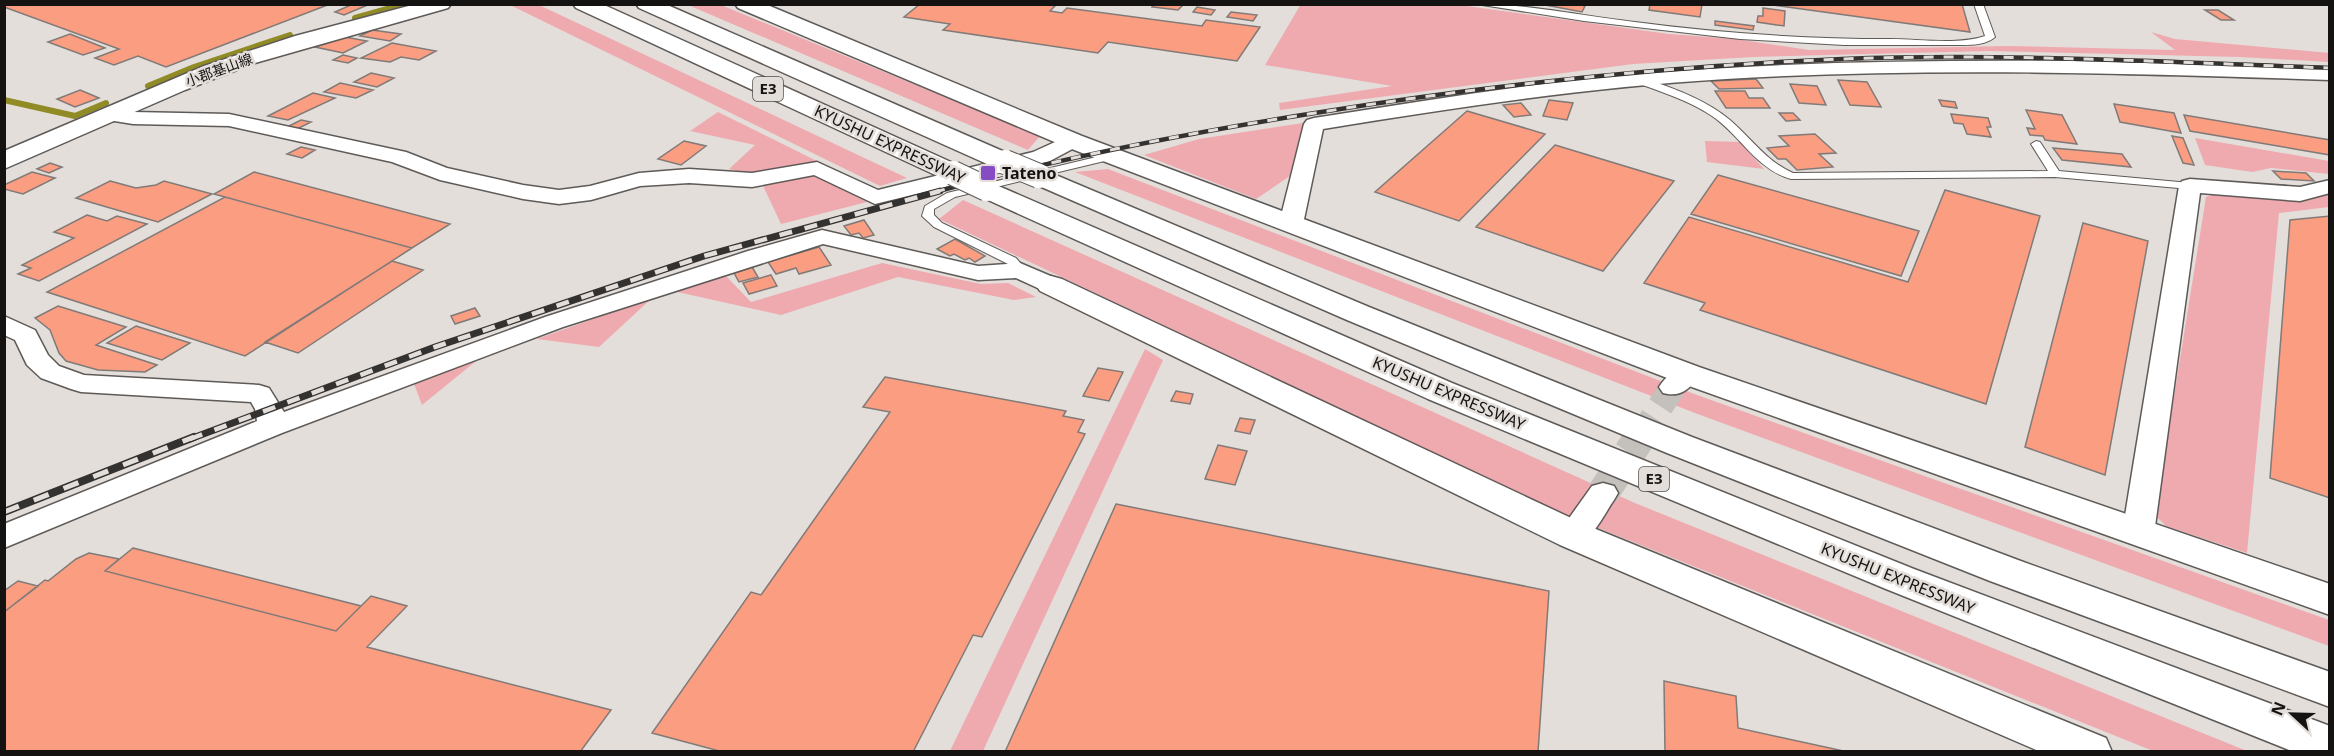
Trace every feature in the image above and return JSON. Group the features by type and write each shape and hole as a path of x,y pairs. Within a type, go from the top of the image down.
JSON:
{"main road":[{"name":"小郡基山線","path":"4,160 164,90 282,47 441,4"},
{"name":"KYUSHU EXPRESSWAY","path":"583,4 953,173 1039,176 1212,252 1645,431 1918,537 2330,690"},
{"name":"KYUSHU EXPRESSWAY","path":"646,4 1461,400 1922,587 2330,746"},
{"path":"745,4 1073,141 1291,224 1680,380 2330,600"},
{"path":"1051,285 1573,535 2090,752"}],"street":[{"path":"1291,224 1314,124 1452,102 1638,80 1816,69 2038,66 2330,74"},
{"path":"109,115 133,118 229,120 398,158 440,173 523,192 559,197 591,193 639,180 689,176 752,180 817,168 875,197 1040,157 1073,141"},
{"path":"2138,534 2190,186 2301,194 2330,186"},
{"path":"4,537 272,426 554,322 756,256 822,237 978,273 1020,270 1051,285"},
{"path":"4,324 26,336 36,359 50,372 81,383 259,394 269,408 272,426"},
{"path":"1573,535 1603,493"}],"lane":[{"path":"1480,4 1687,32 1806,41 1870,42 1987,39 1990,37 1978,4"},
{"path":"1638,80 1684,98 1716,114 1744,137 1776,171 1791,176 2055,174 2190,186"},
{"path":"2036,144 2055,174"},
{"path":"1020,270 1012,261 938,225 928,216 929,208 951,195 1113,156"}],"shaded area":[{"path":"1301,4 1460,5 1669,34 1736,39 1809,50 2008,46 2175,50 2151,32 2175,39 2330,53 2329,62 2239,57 1988,51 1753,57 1633,64 1280,110 1279,103 1392,86 1265,65"},
{"path":"510,5 539,5 907,178 880,186"},
{"path":"688,5 721,5 1040,136 1028,150"},
{"path":"718,112 821,163 806,167 867,202 781,224 758,175 729,169 755,145 690,131"},
{"path":"1303,123 1290,176 1256,199 1144,155 1199,139"},
{"path":"2195,138 2329,161 2329,174 2271,168 2252,172 2205,165"},
{"path":"1705,141 1740,142 1764,169 1707,162"},
{"path":"1108,169 1697,395 2329,620 2329,646 1695,413 1075,172"},
{"path":"2218,193 2312,199 2329,193 2329,207 2279,213 2247,553 2166,526 2155,515 2206,197"},
{"path":"963,200 1635,503 2247,751 2153,751 1556,511 939,219"},
{"path":"882,263 981,284 1008,283 1036,297 1014,300 898,277 781,315 673,291 726,276 751,302"},
{"path":"652,298 599,347 537,339"},
{"path":"1145,349 1163,360 983,751 950,751"},
{"path":"481,357 422,405 414,384"}],"building":[{"path":"4,4 330,4 166,67 138,56 114,65 95,58 119,49 4,7"},
{"path":"353,4 370,4 344,15 335,12"},
{"path":"920,4 1045,4 1055,6 1050,11 1062,13 1067,8 1202,26 1206,20 1260,27 1237,61 1108,42 1098,53 943,30 950,24 904,17"},
{"path":"1154,4 1183,5 1178,10 1152,7"},
{"path":"1540,4 1577,4 1585,6 1582,12"},
{"path":"1650,4 1702,4 1700,17 1649,10"},
{"path":"1765,4 1962,4 1970,32"},
{"path":"1197,7 1215,10 1211,15 1193,12"},
{"path":"1763,8 1785,11 1784,26 1757,22 1758,16 1763,16"},
{"path":"2205,10 2218,10 2234,20 2221,20"},
{"path":"1231,12 1257,15 1253,21 1227,17"},
{"path":"1715,21 1754,26 1753,30 1715,25"},
{"path":"372,30 401,34 390,41 360,36"},
{"path":"70,34 105,48 83,55 48,42"},
{"path":"345,37 367,41 343,53 315,47"},
{"path":"392,43 436,51 419,60 401,57 390,62 361,58"},
{"path":"343,55 357,58 348,63 333,60"},
{"path":"371,73 394,78 377,87 354,82"},
{"path":"1756,79 1763,88 1719,89 1711,81"},
{"path":"1838,80 1867,82 1881,107 1850,105"},
{"path":"340,83 373,90 356,98 324,92"},
{"path":"1790,84 1817,86 1826,105 1799,103"},
{"path":"80,90 99,98 75,107 57,99"},
{"path":"1715,91 1745,91 1749,98 1763,98 1770,108 1726,108"},
{"path":"313,93 335,98 288,120 268,116"},
{"path":"1549,100 1573,103 1567,120 1543,116"},
{"path":"1939,100 1955,102 1957,108 1942,106"},
{"path":"1521,103 1531,115 1514,117 1503,105"},
{"path":"2114,104 2174,113 2181,133 2120,122"},
{"path":"2026,110 2062,115 2077,144 2045,140 2043,136 2030,135 2027,128 2035,129"},
{"path":"1467,111 1545,134 1459,221 1375,192"},
{"path":"1779,113 1793,113 1800,120 1786,121"},
{"path":"1951,114 1988,118 1991,127 1987,127 1991,137 1967,134 1963,124 1954,123"},
{"path":"2184,115 2330,140 2330,155 2190,131"},
{"path":"301,120 311,122 297,129 287,127"},
{"path":"1815,134 1836,153 1819,154 1833,167 1797,170 1786,159 1778,159 1767,148 1789,146 1779,136"},
{"path":"2172,136 2183,138 2194,165 2183,163"},
{"path":"684,141 706,146 681,165 658,159"},
{"path":"1555,145 1674,181 1603,271 1476,227"},
{"path":"301,147 315,150 302,158 287,154"},
{"path":"2053,148 2122,154 2131,167 2062,160"},
{"path":"50,163 62,167 49,173 37,169"},
{"path":"2273,171 2306,173 2314,181 2281,179"},
{"path":"32,172 55,178 23,194 4,189 4,185"},
{"path":"254,172 450,224 412,248 214,194"},
{"path":"1718,175 1919,231 1901,276 1691,214"},
{"path":"110,181 136,188 156,185 164,181 212,194 158,222 76,198"},
{"path":"1945,190 2040,216 1986,404 1700,310 1705,303 1644,283 1689,217 1908,282"},
{"path":"225,197 412,248 245,356 47,292"},
{"path":"87,215 107,221 117,216 147,224 39,281 18,274 31,268 22,265 74,238 54,232"},
{"path":"2330,216 2330,498 2270,478 2290,220"},
{"path":"864,220 874,235 863,238 859,233 851,235 844,226"},
{"path":"2083,223 2148,241 2105,475 2025,447"},
{"path":"955,239 985,256 975,262 954,254 950,256 937,249"},
{"path":"819,247 831,265 799,274 796,268 776,274 768,262"},
{"path":"392,261 423,270 298,353 265,342"},
{"path":"752,267 758,277 739,282 734,273"},
{"path":"771,275 777,286 749,294 743,283"},
{"path":"58,306 126,327 96,345 157,365 145,372 98,370 66,361 59,353 50,330 35,318"},
{"path":"475,308 480,316 455,324 451,316"},
{"path":"136,326 190,343 162,360 107,343"},
{"path":"1098,368 1123,372 1109,401 1083,396"},
{"path":"885,377 1066,411 1063,416 1084,420 1078,432 1085,434 982,637 973,635 913,752 723,752 652,733 751,592 761,595 890,412 863,407"},
{"path":"1176,391 1193,394 1190,404 1171,401"},
{"path":"1240,418 1255,420 1250,434 1235,431"},
{"path":"1218,445 1247,451 1235,485 1205,479"},
{"path":"1116,504 1549,591 1538,752 1005,752"},
{"path":"133,548 361,606 336,631 105,571"},
{"path":"89,553 119,559 105,571 336,631 371,596 407,606 367,647 611,710 580,752 4,752 4,612 45,580 48,581 76,559"},
{"path":"18,581 38,586 4,612 4,591"},
{"path":"1664,681 1736,696 1738,728 1848,752 1665,752"}],"waterway":[{"path":"355,18 405,4"},
{"path":"148,86 194,67 290,35"},
{"path":"4,100 75,116 106,103"}],"tunnel":[{"path":"1639,439 1673,387"},
{"path":"1603,493 1640,437"}],"railway":[{"path":"935,192 1076,157 1267,121 1512,85 1710,66 1842,59 1964,57 2330,68"},
{"path":"190,439 435,347 704,256 940,191"},
{"path":"4,512 194,437"}],"place":[{"name":"Tateno","path":"988,173"}]}
